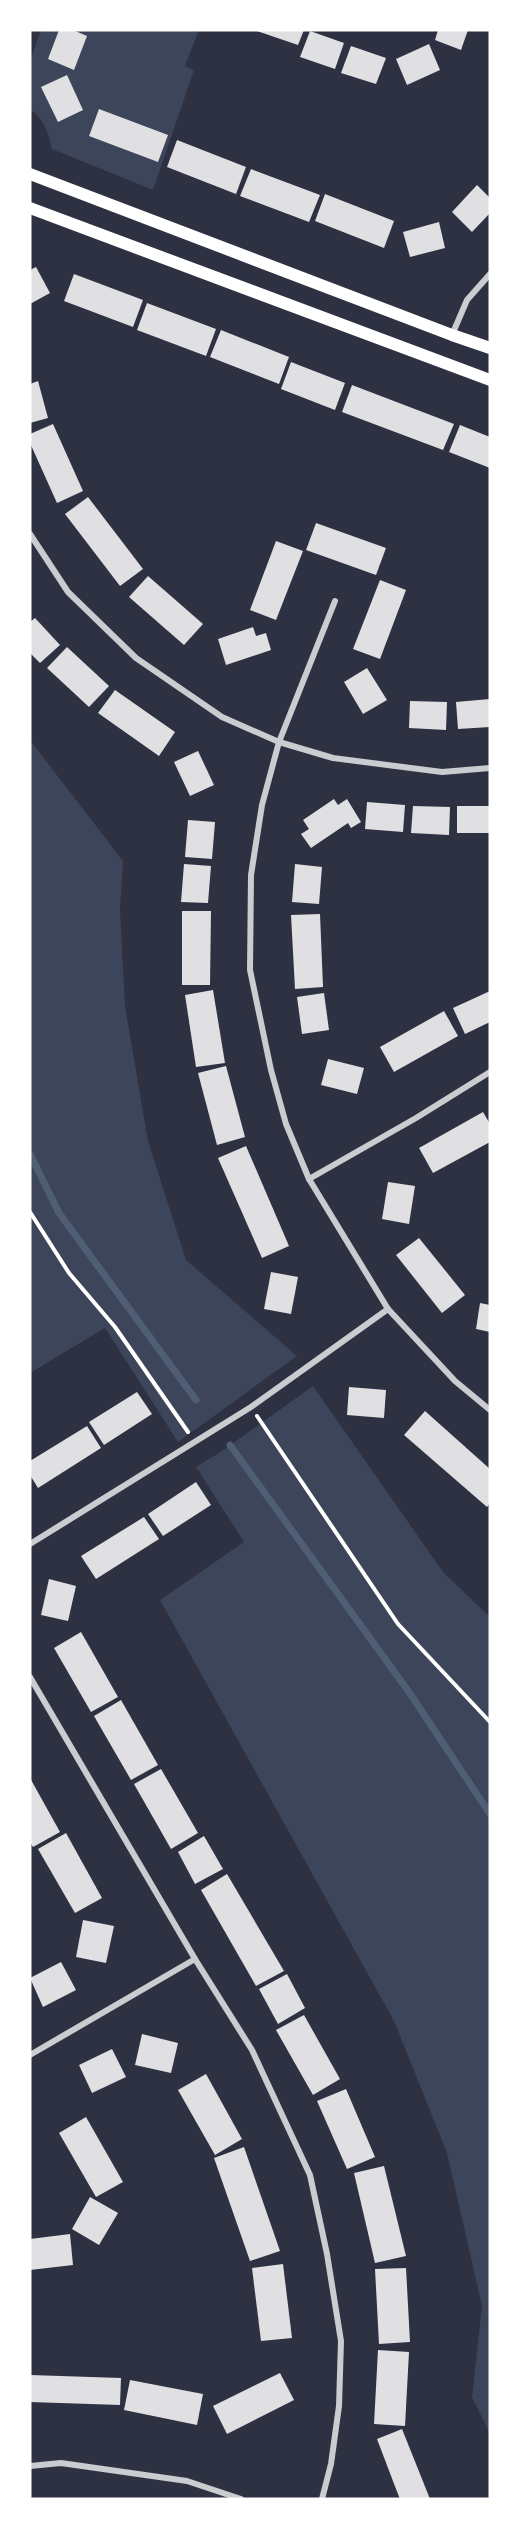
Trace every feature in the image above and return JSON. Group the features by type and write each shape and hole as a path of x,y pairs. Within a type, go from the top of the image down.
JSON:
{"main road":[{"path":"30,174 490,348"},
{"path":"30,208 490,380"}],"street":[{"path":"452,335 467,300 490,274"},
{"path":"30,534 68,592 136,658 222,717 279,742 333,758 442,772 490,768"},
{"path":"335,601 279,742 262,805 251,875 250,970 271,1070 286,1124 309,1179 388,1309 455,1381 490,1410"},
{"path":"309,1179 416,1118 490,1072"},
{"path":"30,1544 252,1407 388,1309"},
{"path":"30,1677 195,1959 252,2050 310,2175 327,2254 341,2341 339,2406 331,2464 322,2499"},
{"path":"30,2055 195,1959"},
{"path":"30,2466 61,2463 187,2481 241,2499"}],"path":[{"path":"30,1212 69,1273 115,1327 196,1442"},
{"path":"252,1407 398,1624 490,1722"}],"shaded area":[{"path":"41,30 199,30 185,66 194,70 153,190 52,149 42,121 30,110 30,61"},
{"path":"30,740 123,861 120,909 125,1006 148,1141 186,1260 297,1356 178,1442 105,1328 30,1373"},
{"path":"313,1386 443,1572 490,1617 490,2434 472,2397 482,2306 447,2153 394,2021 160,1600 244,1542 196,1467"}],"building":[{"path":"59,30 73,30 87,36 74,70 48,59"},
{"path":"254,30 304,30 298,45"},
{"path":"438,30 468,30 461,50 435,40"},
{"path":"310,31 344,43 335,69 300,57"},
{"path":"429,44 440,70 407,85 396,59"},
{"path":"351,46 386,58 376,84 341,73"},
{"path":"67,75 83,110 58,122 41,87"},
{"path":"99,109 168,135 158,162 89,136"},
{"path":"177,140 246,167 236,194 167,167"},
{"path":"251,169 320,195 309,222 240,196"},
{"path":"477,185 490,198 490,213 472,232 452,212"},
{"path":"325,194 394,221 384,248 315,221"},
{"path":"439,222 445,248 410,257 403,232"},
{"path":"36,267 50,293 30,304 30,270"},
{"path":"74,274 143,300 133,327 64,301"},
{"path":"147,303 216,329 206,356 137,330"},
{"path":"221,330 289,357 279,384 210,357"},
{"path":"291,362 345,383 335,410 281,389"},
{"path":"38,381 48,418 30,423 30,384"},
{"path":"352,385 454,424 443,450 342,412"},
{"path":"53,424 83,491 57,503 30,443 30,434"},
{"path":"460,425 490,437 490,468 449,452"},
{"path":"88,497 143,569 120,586 65,514"},
{"path":"316,523 386,548 376,575 306,550"},
{"path":"276,541 303,551 276,620 250,610"},
{"path":"148,576 203,624 184,645 129,597"},
{"path":"380,580 406,590 380,659 353,649"},
{"path":"35,618 60,645 40,663 30,653 30,622"},
{"path":"253,627 256,636 266,633 271,650 226,665 218,639"},
{"path":"67,647 109,686 89,707 47,668"},
{"path":"367,668 387,700 363,714 344,682"},
{"path":"115,690 175,732 159,756 98,713"},
{"path":"490,699 490,727 458,729 456,702"},
{"path":"410,701 447,702 446,730 409,728"},
{"path":"198,751 214,785 190,796 174,762"},
{"path":"334,799 338,805 347,799 361,822 351,828 348,823 311,848 301,834 309,829 303,820"},
{"path":"367,802 405,805 403,832 365,829"},
{"path":"413,806 450,807 449,835 411,833"},
{"path":"457,806 490,806 490,833 457,833"},
{"path":"188,820 215,822 212,859 185,857"},
{"path":"184,864 211,866 208,903 181,902"},
{"path":"295,864 322,867 319,904 292,902"},
{"path":"182,911 211,911 210,985 182,985"},
{"path":"320,914 323,987 295,989 291,915"},
{"path":"213,990 225,1063 196,1067 185,995"},
{"path":"490,991 490,1022 465,1034 453,1008"},
{"path":"324,993 329,1030 302,1034 297,997"},
{"path":"444,1011 458,1036 394,1072 380,1047"},
{"path":"328,1059 364,1068 357,1094 321,1085"},
{"path":"226,1066 245,1137 217,1145 198,1073"},
{"path":"483,1112 490,1124 490,1142 433,1173 419,1148"},
{"path":"246,1146 289,1246 262,1258 218,1158"},
{"path":"388,1182 415,1186 409,1224 382,1219"},
{"path":"419,1238 465,1295 442,1313 396,1255"},
{"path":"271,1272 298,1277 291,1314 264,1309"},
{"path":"480,1303 490,1305 490,1332 476,1329"},
{"path":"349,1387 386,1390 384,1418 347,1415"},
{"path":"137,1392 152,1414 104,1445 89,1422"},
{"path":"425,1411 490,1469 490,1503 487,1507 404,1435"},
{"path":"87,1426 101,1448 38,1488 30,1475 30,1461"},
{"path":"196,1482 211,1505 163,1536 148,1514"},
{"path":"144,1517 159,1539 96,1579 81,1556"},
{"path":"49,1579 76,1586 68,1621 41,1615"},
{"path":"81,1632 118,1697 91,1712 54,1648"},
{"path":"121,1700 158,1765 131,1780 94,1716"},
{"path":"161,1769 198,1833 171,1849 134,1784"},
{"path":"30,1778 60,1832 33,1847 30,1842"},
{"path":"66,1833 102,1898 75,1913 38,1849"},
{"path":"204,1836 223,1869 195,1884 178,1852"},
{"path":"227,1874 284,1971 256,1986 201,1890"},
{"path":"83,1920 114,1926 106,1963 76,1957"},
{"path":"61,1962 76,1990 43,2007 30,1978"},
{"path":"287,1974 305,2008 278,2024 259,1989"},
{"path":"304,2015 340,2079 313,2095 276,2030"},
{"path":"142,2034 178,2043 171,2073 135,2065"},
{"path":"112,2049 126,2077 92,2093 79,2065"},
{"path":"206,2074 242,2139 215,2155 178,2090"},
{"path":"346,2089 375,2157 347,2169 317,2101"},
{"path":"86,2117 123,2182 96,2197 59,2133"},
{"path":"244,2147 280,2251 250,2261 214,2158"},
{"path":"384,2166 406,2256 375,2263 354,2173"},
{"path":"90,2197 118,2213 99,2245 72,2229"},
{"path":"70,2234 73,2265 30,2270 30,2239"},
{"path":"283,2264 292,2338 261,2341 252,2268"},
{"path":"406,2268 410,2342 379,2344 375,2269"},
{"path":"378,2350 409,2352 405,2426 374,2424"},
{"path":"280,2373 294,2400 227,2434 213,2406"},
{"path":"30,2375 121,2378 120,2405 30,2402"},
{"path":"130,2380 203,2394 197,2425 124,2410"},
{"path":"402,2429 430,2499 400,2499 377,2439"}],"waterway":[{"path":"30,1154 59,1213 196,1400"},
{"path":"230,1445 409,1692 490,1814"}]}
